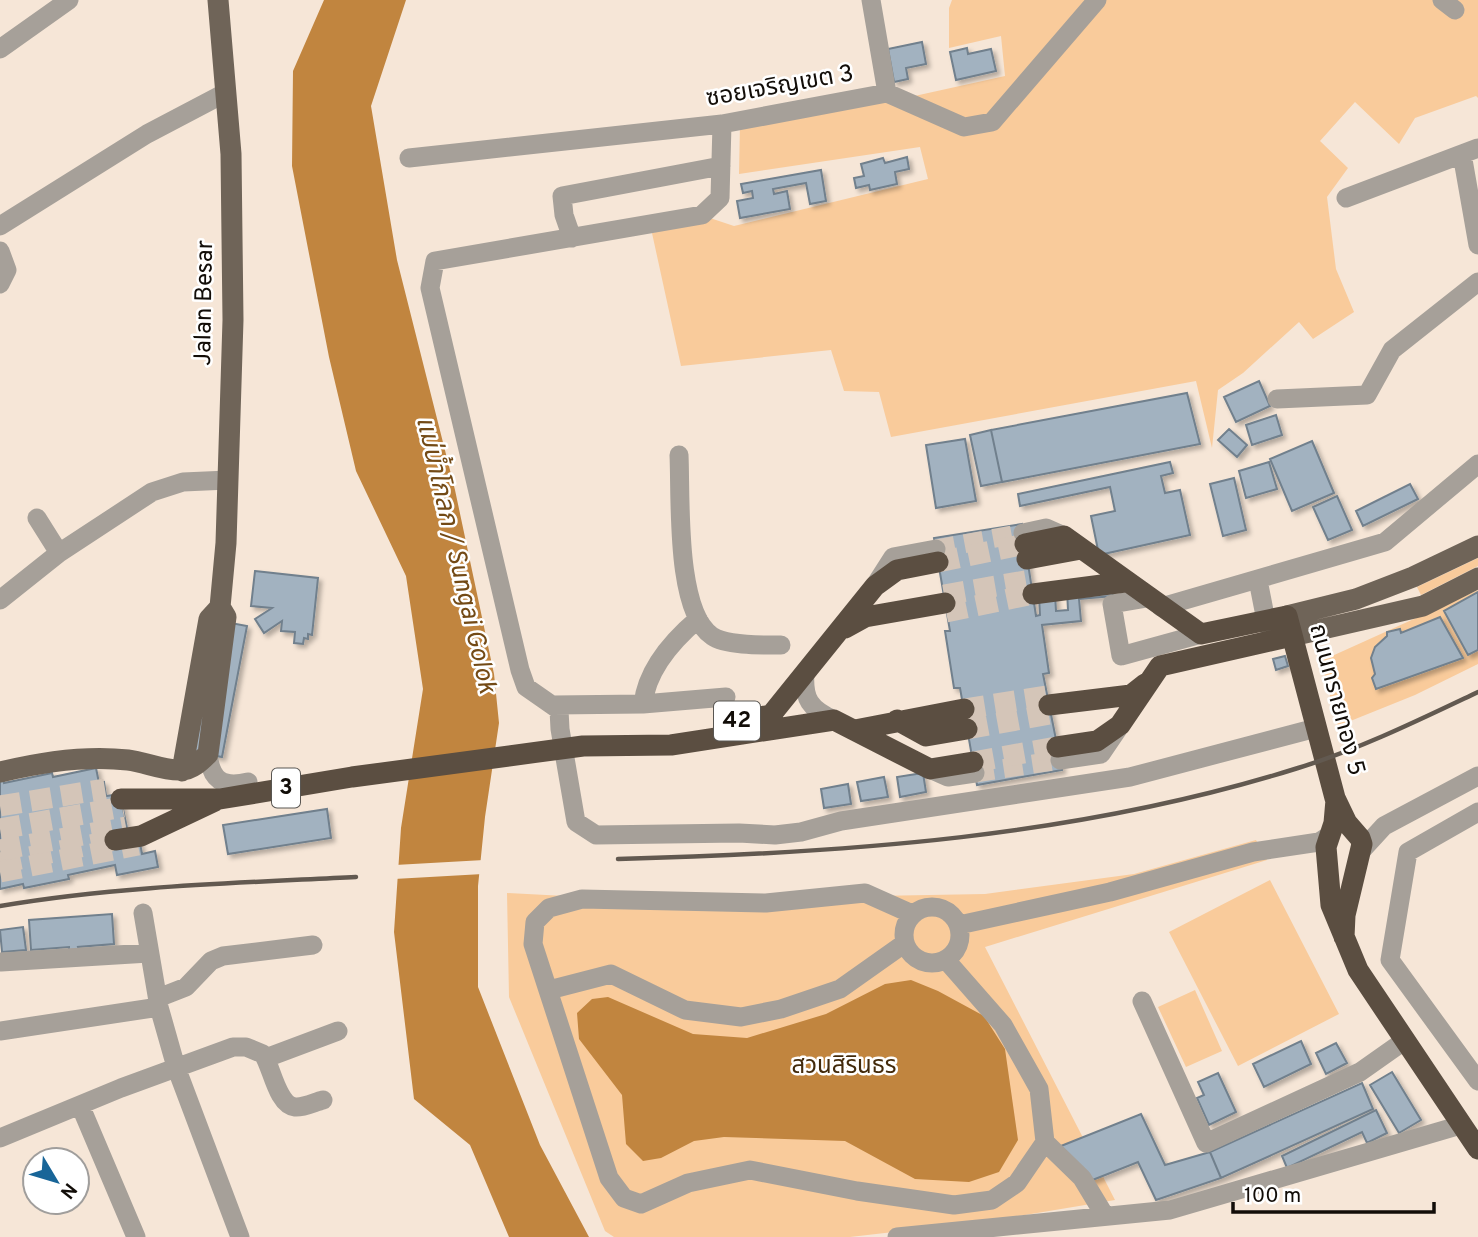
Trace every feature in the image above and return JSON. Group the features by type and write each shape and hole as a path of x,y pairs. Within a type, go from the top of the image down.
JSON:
{"highway":[{"path":"1037,572 1064,536 1154,603 1201,634 1278,624"},
{"path":"1037,572 1081,549"},
{"name":"42","path":"456,764 592,746 771,715 875,586 938,562"},
{"path":"1037,572 1125,582"},
{"name":"42","path":"945,603 837,633 865,617 945,603"},
{"path":"1154,664 1131,695 1074,701 1061,712 1049,705 1154,664 1278,624"},
{"name":"ถนนทรายทอง 5","path":"1278,624 1316,728 1335,798 1336,812 1322,844 1331,905 1358,970 1478,1149"},
{"path":"1057,747 1120,725 1154,664"},
{"path":"834,720 930,769 969,740"},
{"name":"42","path":"592,746 671,745 834,720"},
{"path":"855,730 911,728 969,740"},
{"path":"911,728 969,740"},
{"path":"911,758 969,740"},
{"name":"3","path":"220,799 141,836 118,813 173,798 220,799 352,777 456,764"},
{"name":"ถนนทรายทอง 5","path":"1335,798 1352,830"},
{"name":"3","path":"141,844 160,835 190,812"},
{"path":"1340,829 1352,830 1360,838 1361,853 1351,864 1345,865 1334,862 1322,844 1340,829"},
{"name":"ถนนทรายทอง 5","path":"1344,937 1347,905 1361,853"}],"main road":[{"name":"Jalan Besar","path":"182,771 209,620 220,607 226,543 233,320 231,154 218,0"},
{"path":"1278,624 1400,582 1478,546"},
{"path":"1278,624 1410,609 1423,606 1478,578"},
{"path":"1400,582 1410,609"},
{"name":"Jalan Besar","path":"208,754 226,617 220,607"},
{"path":"0,772 31,765 107,758 182,771 197,764 208,754"}],"street":[{"path":"0,49 69,0"},
{"path":"871,0 887,93"},
{"name":"ซอยเจริญเขต 3","path":"409,158 722,124 887,93 964,127 992,122 1097,0"},
{"path":"0,226 147,134 225,93"},
{"path":"722,124 720,198 702,215 435,261 430,288 520,670 526,687 559,710 576,822 596,835 775,835 800,832 841,821 1130,778 1316,728"},
{"path":"1346,198 1470,151 1478,245"},
{"path":"572,238 564,215 562,196 721,166"},
{"path":"0,251 7,270 0,284"},
{"path":"1277,399 1367,395 1392,350 1478,282"},
{"path":"679,455 682,558 689,594 698,618 713,637 744,645 781,645"},
{"path":"1201,634 1154,664 1121,656 1112,604 1154,603 1258,580 1385,542 1478,464"},
{"path":"0,600 59,553 161,488 183,482 228,480"},
{"path":"37,518 59,553"},
{"path":"1258,580 1278,624"},
{"path":"643,704 657,665 672,642 698,618"},
{"path":"805,673 804,695 811,705 834,720"},
{"path":"554,705 643,704 726,697"},
{"path":"208,754 214,776 228,784 248,782"},
{"name":"ถนนทรายทอง 5","path":"1352,830 1384,826 1478,776"},
{"path":"1477,814 1408,852 1390,960 1478,1081"},
{"name":"ถนนทรายทอง 5","path":"1361,853 1384,826"},
{"path":"959,925 1110,892 1253,852 1322,844"},
{"path":"912,914 865,893 766,903 582,899 549,908 535,922 533,944 609,1178 624,1198 642,1204 688,1183 750,1170 857,1191 954,1205 992,1200 1017,1183 1045,1142"},
{"path":"939,907 954,916 959,925 960,941 946,960 938,963 921,961 914,957 905,943 905,928 912,914 920,909 939,907"},
{"path":"143,913 158,1002 176,1067 240,1237"},
{"path":"550,990 611,974 685,1010 741,1017 781,1009 841,989 905,943"},
{"path":"0,1031 158,1002 186,987 211,961 223,956 313,945"},
{"path":"1,962 149,953"},
{"path":"946,960 1003,1025 1039,1089 1045,1142 1083,1178 1105,1216"},
{"path":"1142,1001 1206,1143 1360,1072 1404,1041"},
{"path":"266,1058 338,1031"},
{"path":"0,1138 176,1067 233,1047 252,1049 266,1058 280,1095 290,1105 296,1107 323,1100"},
{"path":"80,1105 136,1237"},
{"path":"897,1237 1170,1210 1461,1125"}],"green space":[{"path":"952,0 1478,0 1478,98 1476,96 1415,118 1399,144 1355,102 1320,141 1348,168 1327,197 1336,269 1354,312 1313,339 1299,322 1243,373 1218,390 1212,448 1196,381 891,437 879,392 844,391 831,350 681,366 652,233 710,218 734,226 928,179 920,147 739,174 740,125 910,97 1005,76 1001,36 949,48 949,8"},
{"path":"1478,558 1478,566 1421,595 1417,587"},
{"path":"1478,590 1478,664 1415,695 1338,726 1321,661"},
{"name":"สวนสิรินธร","path":"1256,840 1267,860 985,947 1115,1200 989,1221 850,1237 614,1237 605,1231 509,997 507,893 642,900 985,894 1134,874"},
{"path":"1270,880 1339,1014 1238,1066 1169,932"},
{"path":"1195,990 1222,1051 1186,1067 1158,1007"}],"water":[{"name":"แม่น้ำโกลก / Sungai Golok","path":"324,0 406,0 371,106 397,260 455,490 494,674 499,723 478,886 478,987 540,1145 589,1237 509,1237 470,1145 414,1099 394,932 401,828 423,689 406,576 356,471 329,357 292,166 293,71"},
{"path":"911,980 984,1016 1005,1049 1018,1140 999,1172 969,1182 915,1179 845,1141 724,1137 694,1141 661,1158 643,1161 626,1144 622,1095 579,1039 577,1013 592,999 608,997 693,1034 747,1038 826,1014 885,984"}],"pier":[{"path":"484,860 483,874 394,879 395,865"}],"building":[{"path":"922,42 926,64 906,68 908,79 894,82 888,49"},
{"path":"967,48 968,54 991,49 996,71 956,80 950,52"},
{"path":"907,157 909,169 895,172 897,184 870,190 869,185 856,188 854,178 864,176 861,164 883,158 885,163"},
{"path":"821,170 826,201 810,204 806,183 773,189 774,194 787,191 790,209 740,218 737,201 753,198 752,191 743,193 741,184"},
{"path":"1259,381 1270,406 1236,422 1224,397"},
{"path":"1187,393 1200,444 1002,482 991,430"},
{"path":"1276,415 1282,435 1252,445 1246,425"},
{"path":"1229,429 1247,445 1237,457 1218,440"},
{"path":"991,430 1002,482 981,486 970,435"},
{"path":"965,439 976,501 936,508 926,445"},
{"path":"1312,441 1334,493 1292,511 1270,459"},
{"path":"1170,462 1173,473 1161,476 1165,493 1180,490 1190,535 1099,555 1091,516 1115,511 1110,487 1020,506 1018,494"},
{"path":"1269,462 1277,489 1246,498 1239,471"},
{"path":"1234,478 1246,530 1223,536 1210,484"},
{"path":"1410,484 1418,499 1363,526 1356,511"},
{"path":"1337,496 1352,530 1328,540 1313,507"},
{"path":"1022,524 1036,616 1040,615 1039,596 1055,594 1056,611 1068,610 1067,590 1112,586 1113,596 1079,599 1081,621 1042,625 1049,673 1043,674 1062,770 977,785 960,688 954,688 945,631 950,631 934,538"},
{"path":"255,571 318,578 312,635 308,634 308,639 304,638 303,644 294,643 295,632 281,631 282,621 264,633 255,619 272,608 251,606"},
{"path":"1478,592 1478,650 1468,655 1444,611"},
{"path":"1440,617 1463,658 1376,689 1372,678 1375,674 1371,658 1375,647 1387,636 1387,632 1400,629 1401,633"},
{"path":"204,618 247,626 222,757 178,749"},
{"path":"1285,656 1288,666 1276,670 1273,659"},
{"path":"96,768 99,783 104,782 106,796 120,794 128,833 140,843 142,854 155,851 158,867 117,875 115,865 68,875 69,879 24,888 23,884 0,889 0,778 3,778 4,783 52,773 53,777"},
{"path":"923,773 926,792 900,797 897,777"},
{"path":"884,777 888,797 861,801 857,782"},
{"path":"848,784 851,804 824,808 821,789"},
{"path":"327,809 331,838 228,854 223,825"},
{"path":"112,914 114,944 78,947 79,950 69,951 69,947 31,950 29,920"},
{"path":"23,927 26,950 2,952 0,930"},
{"path":"1301,1041 1311,1064 1264,1087 1253,1064"},
{"path":"1336,1043 1347,1063 1326,1074 1316,1053"},
{"path":"1392,1072 1421,1120 1399,1133 1370,1085"},
{"path":"1218,1073 1236,1112 1209,1125 1197,1098 1204,1095 1198,1082"},
{"path":"1362,1083 1373,1109 1221,1178 1210,1152"},
{"path":"1376,1110 1387,1133 1367,1143 1362,1132 1287,1168 1282,1156"},
{"path":"1141,1114 1165,1165 1210,1152 1221,1178 1156,1200 1138,1162 1090,1181 1061,1146"}],"tunnel":[{"path":"936,549 1023,533"},
{"path":"938,562 1025,544"},
{"path":"944,595 1031,580"},
{"path":"946,612 1033,594"},
{"path":"964,709 1047,696"},
{"path":"967,729 1050,714"},
{"path":"973,762 1057,747"},
{"path":"975,773 1060,760"},
{"path":"0,806 105,789"},
{"path":"0,829 123,807"},
{"path":"0,850 126,827"},
{"path":"0,863 115,840"},
{"path":"0,872 138,845"}],"railway":[{"path":"618,859 876,846 1047,826 1131,810 1298,768 1344,752 1478,692"},
{"path":"0,906 133,890 356,877"}]}
